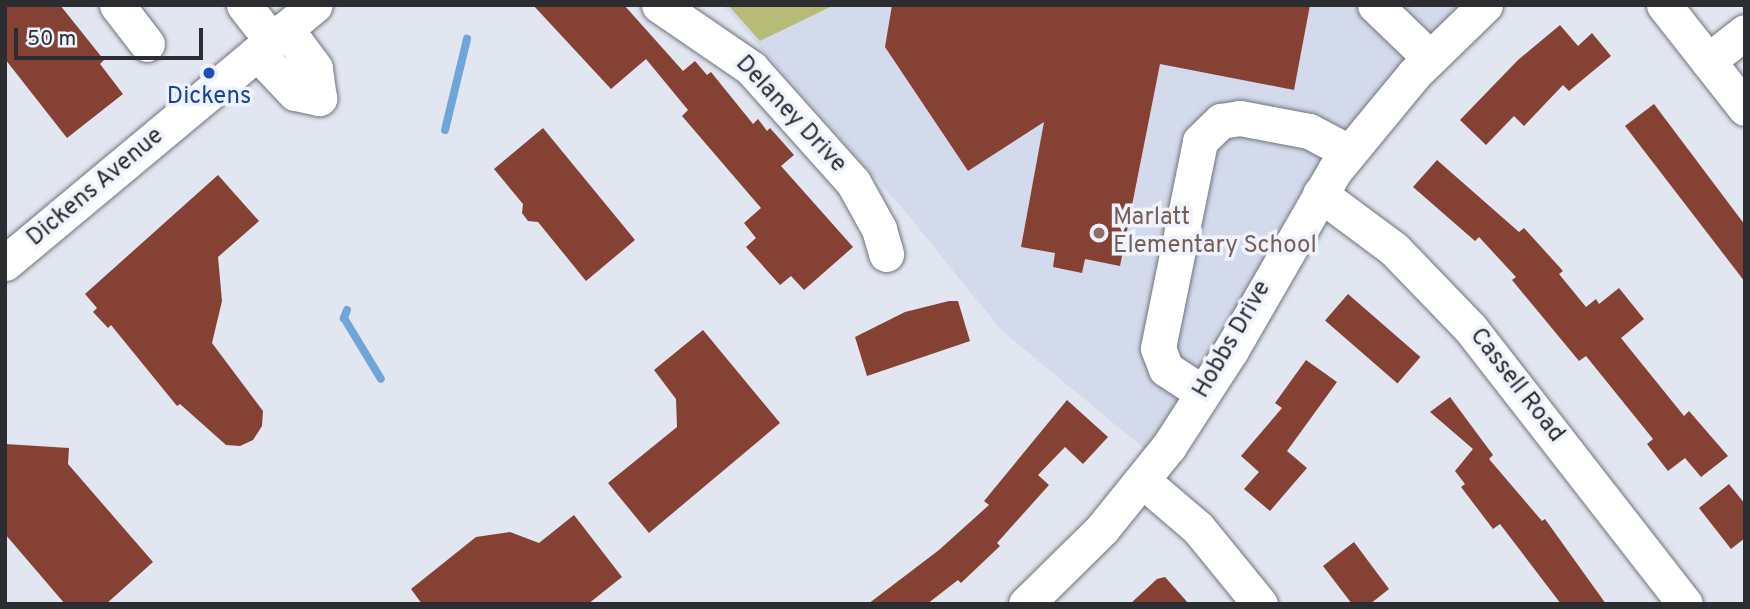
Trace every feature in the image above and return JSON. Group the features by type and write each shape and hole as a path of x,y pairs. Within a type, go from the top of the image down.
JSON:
{"street":[{"path":"117,5 148,44"},
{"path":"244,5 272,41"},
{"name":"Dickens Avenue","path":"5,263 315,5"},
{"name":"Delaney Drive","path":"659,5 691,30 715,41 760,78 853,181 879,229 886,254"},
{"path":"1375,5 1430,58"},
{"name":"Hobbs Drive","path":"1026,604 1102,530 1143,481 1203,393 1320,194 1349,152 1430,58 1485,5"},
{"path":"1664,5 1745,108"},
{"path":"1707,61 1745,32"},
{"path":"1203,393 1167,369 1158,348 1200,141 1222,121 1240,118 1309,131 1349,152"},
{"name":"Cassell Road","path":"1320,194 1394,249 1471,329 1685,604"},
{"path":"1143,481 1198,528 1260,604"}],"shaded area":[{"name":"Marlatt Elementary School","path":"723,5 1460,5 1379,89 1307,182 1217,341 1146,450 1002,331 909,216"}],"green space":[{"path":"728,5 834,5 760,41"}],"building":[{"path":"5,5 60,5 104,60 100,64 123,94 67,138 5,59"},
{"path":"533,5 624,5 683,71 695,61 707,75 711,72 753,124 758,119 767,131 770,128 794,155 781,166 853,247 804,290 791,276 780,285 746,247 756,238 744,223 761,208 682,116 688,110 646,59 611,89"},
{"name":"Marlatt Elementary School","path":"892,5 1310,5 1294,90 1160,64 1120,266 1085,259 1082,273 1053,267 1055,253 1021,247 1044,122 968,171 885,47"},
{"path":"1560,25 1578,46 1592,33 1611,56 1569,91 1563,85 1524,126 1514,116 1486,145 1460,120 1518,60"},
{"path":"1654,104 1745,225 1745,282 1625,126"},
{"path":"543,128 635,240 586,281 538,222 528,221 522,213 523,204 494,169"},
{"path":"1437,160 1519,232 1524,228 1563,271 1559,274 1586,307 1596,299 1599,304 1619,288 1644,319 1621,338 1684,416 1689,411 1728,456 1701,477 1685,458 1668,471 1647,444 1653,439 1586,356 1579,361 1512,280 1516,277 1479,237 1475,241 1413,187"},
{"path":"218,175 259,221 218,257 222,301 212,343 263,411 262,426 253,440 240,446 226,445 180,404 177,406 111,325 108,328 93,312 97,308 85,294"},
{"path":"1348,294 1420,357 1397,383 1325,320"},
{"path":"958,301 970,341 867,376 855,337 905,312"},
{"path":"703,330 780,423 649,533 608,483 677,427 676,399 654,370"},
{"path":"1306,360 1337,382 1287,451 1307,468 1270,511 1244,489 1259,472 1241,456 1282,408 1275,403"},
{"path":"1450,397 1493,455 1489,459 1542,521 1545,519 1606,604 1561,604 1500,524 1493,529 1461,487 1465,484 1455,471 1473,449 1430,412"},
{"path":"1067,400 1108,437 1083,464 1065,447 1038,475 1049,485 997,543 1000,546 961,583 958,580 927,604 868,604 939,550 989,505 984,501"},
{"path":"5,444 69,448 68,464 153,562 106,604 65,604 5,534"},
{"path":"1729,484 1745,504 1745,538 1731,549 1699,508"},
{"path":"574,515 622,577 588,604 422,604 411,589 476,537 510,532 539,543"},
{"path":"1354,542 1389,589 1370,604 1352,604 1323,566"},
{"path":"1165,577 1189,604 1130,604 1157,579"}],"waterway":[{"path":"445,130 467,39"},
{"path":"347,310 344,318 381,379"}],"place":[{"name":"Dickens","path":"209,73"},
{"name":"Marlatt Elementary School","path":"1099,233"}]}
